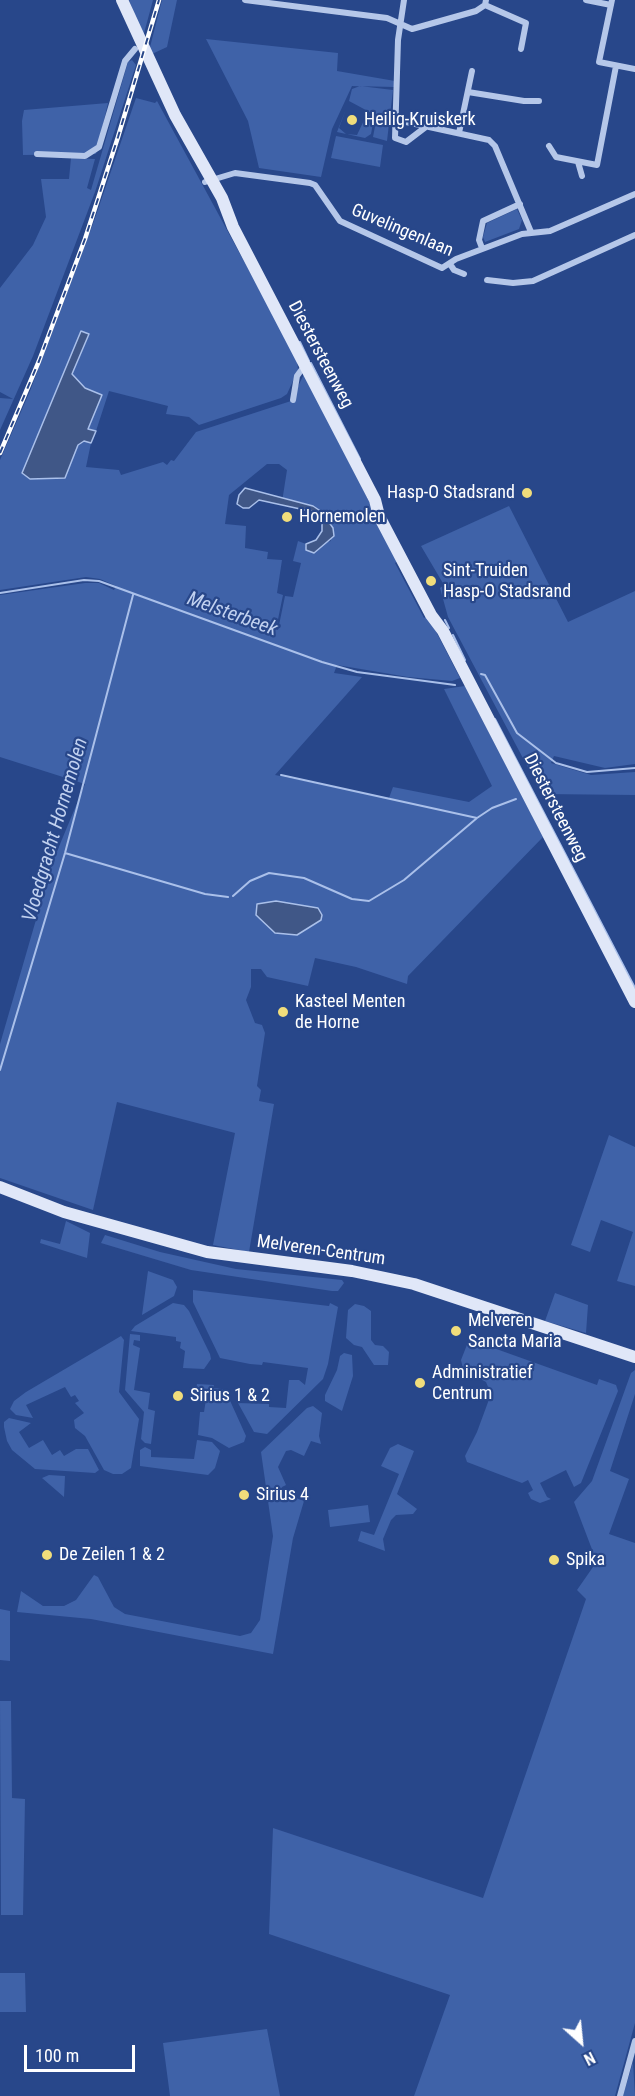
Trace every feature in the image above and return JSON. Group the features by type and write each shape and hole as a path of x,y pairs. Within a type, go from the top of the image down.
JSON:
{"main road":[{"name":"Diestersteenweg","path":"115,0 134,50 233,227 375,500 383,524 431,615 443,631 635,1002"},
{"name":"Diestersteenweg","path":"122,0 208,181"},
{"name":"Melveren-Centrum","path":"0,1187 64,1212 207,1252 352,1271 414,1284 635,1357"}],"street":[{"path":"245,0 387,18 412,29 476,11 486,3 526,23 521,49"},
{"path":"404,0 400,24 397,120 394,134 399,141 406,142 427,126"},
{"path":"586,0 611,2 600,62 635,69"},
{"path":"37,154 85,156 99,147 125,61 134,50"},
{"path":"549,146 554,156 597,165 616,66"},
{"path":"459,133 472,71"},
{"path":"468,92 524,101 539,101"},
{"path":"397,120 489,140 495,146 531,232"},
{"path":"578,162 582,176"},
{"name":"Guvelingenlaan","path":"208,181 235,173 310,183 315,185 336,216 350,227 442,268 450,264 454,270 464,274"},
{"path":"450,264 482,248 531,232 550,231 635,194"},
{"path":"482,248 479,240 483,221 520,204"},
{"path":"487,280 513,283 533,281 635,235"},
{"path":"293,400 297,376 305,365"},
{"path":"620,2096 635,2041"}],"shaded area":[{"path":"129,0 153,0 143,37"},
{"path":"162,0 177,0 167,47 152,54 149,51"},
{"path":"206,39 338,53 337,71 395,81 395,87 352,86 332,129 321,177 259,168 248,121"},
{"path":"132,60 136,65 95,192 33,356 0,430 0,398 13,399 0,392 0,288 33,245 46,217 41,179 69,179 71,158 95,159 87,188 91,190 128,62"},
{"path":"360,86 393,90 387,141 373,137 377,116 349,101 352,89"},
{"path":"136,98 155,103 157,101 297,359 298,370 287,394 281,398 199,425 189,417 166,414 168,406 109,391 96,431 88,429 85,388 72,374 89,335 81,331 22,473 65,478 78,445 84,441 91,443 86,467 119,470 121,475 163,462 167,465 171,460 174,461 196,432 291,401 304,374 399,560 395,563 424,618 428,616 460,678 452,681 408,677 337,665 334,673 362,677 275,775 389,798 393,787 469,802 492,786 444,689 465,686 543,837 408,976 407,984 356,967 315,958 308,986 267,977 261,969 251,969 251,987 246,1000 255,1023 262,1025 265,1033 257,1086 261,1090 259,1101 274,1104 249,1252 213,1245 235,1133 117,1102 93,1210 0,1178 0,1044 53,861 85,784 0,757 0,595 85,583 99,583 114,590 116,586 100,579 86,577 0,590 0,460 30,391 94,221","holes":["267,464 279,464 287,470 282,502 301,502 322,512 331,541 305,547 306,544 298,541 293,561 301,563 293,597 285,596 278,630 276,629 283,595 277,593 282,560 267,559 268,552 245,548 246,526 225,524 229,495"]},
{"path":"108,103 96,154 23,155 24,110"},
{"path":"346,109 339,128 346,134 337,132"},
{"path":"367,114 374,118 371,134 365,138 347,134 357,135"},
{"path":"336,136 383,145 380,167 331,158"},
{"path":"517,209 522,220 519,229 485,242 483,237 487,223"},
{"path":"81,331 89,334 72,374 85,388 102,395 88,429 96,431 91,443 84,441 78,445 65,478 30,479 22,473"},
{"path":"245,488 313,506 322,512 333,528 334,536 314,553 306,550 306,544 316,540 322,531 322,524 314,512 259,500 249,508 243,508 237,504 239,495"},
{"path":"509,506 568,622 635,591 635,764 605,768 554,756 551,763 591,775 635,772 635,795 542,794 448,617 440,588 444,585 421,546"},
{"path":"276,901 318,908 322,915 321,920 297,935 275,933 256,915 257,904"},
{"path":"609,1135 635,1147 635,1286 617,1281 633,1232 601,1220 590,1252 571,1245"},
{"path":"66,1221 90,1233 87,1258 40,1243 41,1239 60,1244"},
{"path":"105,1235 160,1252 236,1269 342,1280 344,1283 338,1291 332,1291 191,1270 101,1243"},
{"path":"148,1271 173,1280 177,1287 174,1296 142,1315"},
{"path":"193,1290 329,1306 330,1303 338,1307 328,1364 323,1379 267,1434 254,1432 238,1403 269,1404 269,1407 286,1408 289,1380 299,1380 305,1385 308,1368 263,1362 262,1365 250,1364 220,1358 193,1302"},
{"path":"555,1293 588,1305 586,1333 545,1321"},
{"path":"173,1303 184,1305 189,1311 210,1354 211,1359 204,1369 183,1368 185,1351 180,1348 181,1342 176,1341 176,1337 131,1331 135,1326"},
{"path":"355,1304 371,1311 371,1340 375,1345 383,1346 389,1352 388,1365 374,1365 362,1347 354,1345 346,1338 348,1310"},
{"path":"130,1334 140,1335 140,1341 134,1340 133,1345 140,1348 134,1390 150,1393 148,1409 155,1411 151,1444 141,1439 144,1412 125,1390"},
{"path":"121,1336 124,1340 119,1392 139,1419 131,1468 122,1474 113,1474 104,1470 85,1436 75,1428 74,1420 84,1413 75,1403 79,1401 75,1395 71,1397 65,1387 26,1405 33,1418 16,1415 10,1409 14,1401 26,1392"},
{"path":"470,1337 475,1337 474,1341 597,1385 599,1379 616,1385 618,1391 581,1483 574,1487 566,1470 540,1483 547,1497 551,1499 540,1503 531,1499 528,1493 533,1490 528,1480 522,1483 467,1462 465,1456 491,1394 486,1382 463,1369 461,1360"},
{"path":"344,1353 352,1355 353,1376 342,1411 325,1401 325,1395 337,1370 340,1356"},
{"path":"635,1370 635,1394 610,1471 629,1479 609,1534 635,1543 635,2023 615,2096 414,2096 450,1995 269,1934 273,1828 483,1898 586,1599 577,1590 593,1567 593,1552 574,1502 592,1481 631,1373"},
{"path":"197,1384 214,1385 213,1388 222,1389 227,1394 246,1436 244,1442 229,1448 212,1438 198,1435 200,1412 204,1412 207,1393 196,1391"},
{"path":"313,1406 322,1413 319,1436 321,1444 311,1441 304,1456 291,1450 286,1451 278,1467 286,1485 282,1487 283,1493 304,1501 293,1538 273,1654 91,1619 17,1612 21,1591 43,1606 64,1606 76,1600 94,1575 98,1577 114,1607 125,1614 240,1636 251,1633 260,1620 273,1536 261,1452 307,1408"},
{"path":"9,1418 31,1423 19,1432 29,1448 43,1440 52,1455 60,1450 64,1456 76,1449 88,1449 99,1470 95,1473 35,1469 12,1450 7,1441 4,1422"},
{"path":"197,1440 212,1442 220,1451 215,1468 208,1475 140,1466 140,1450 145,1447 151,1450 151,1457 194,1459"},
{"path":"398,1444 414,1451 397,1494 417,1509 413,1514 396,1515 391,1520 383,1539 385,1551 358,1541 361,1531 374,1535 399,1474 381,1466 390,1448"},
{"path":"49,1475 65,1476 64,1497 42,1478"},
{"path":"368,1505 370,1522 330,1527 328,1510"},
{"path":"0,1609 10,1611 10,1661 0,1660"},
{"path":"0,1701 11,1701 12,1798 25,1799 23,1915 1,1915"},
{"path":"0,1973 25,1973 26,2012 0,2012"},
{"path":"267,2029 280,2096 170,2096 163,2043"},
{"path":"633,2062 635,2096 623,2096"}],"waterway":[{"path":"300,342 309,361"},
{"path":"311,363 360,459"},
{"name":"Melsterbeek","path":"0,593 84,580 99,581 322,662 357,672 455,685"},
{"name":"Vloedgracht Hornemolen","path":"0,1070 65,853 133,595"},
{"path":"445,620 449,628"},
{"path":"453,635 465,660"},
{"name":"Melsterbeek","path":"481,674 485,675 517,733 556,763 587,772 635,768"},
{"path":"495,719 635,988"},
{"path":"281,775 477,818"},
{"path":"233,896 250,881 269,873 304,878 352,899 369,901 404,880 477,818 492,808 516,799"},
{"path":"65,853 205,894 228,897"}],"railway":[{"path":"0,453 39,361 85,239 159,0"}],"place":[{"name":"Heilig-Kruiskerk","path":"352,120"},
{"name":"Hasp-O Stadsrand","path":"527,493"},
{"name":"Hornemolen","path":"287,517"},
{"name":"Sint-Truiden Hasp-O Stadsrand","path":"431,581"},
{"name":"Kasteel Menten de Horne","path":"283,1012"},
{"name":"Melveren Sancta Maria","path":"456,1331"},
{"name":"Administratief Centrum","path":"420,1383"},
{"name":"Sirius 1 & 2","path":"178,1396"},
{"name":"Sirius 4","path":"244,1495"},
{"name":"De Zeilen 1 & 2","path":"47,1555"},
{"name":"Spika","path":"554,1560"}]}
